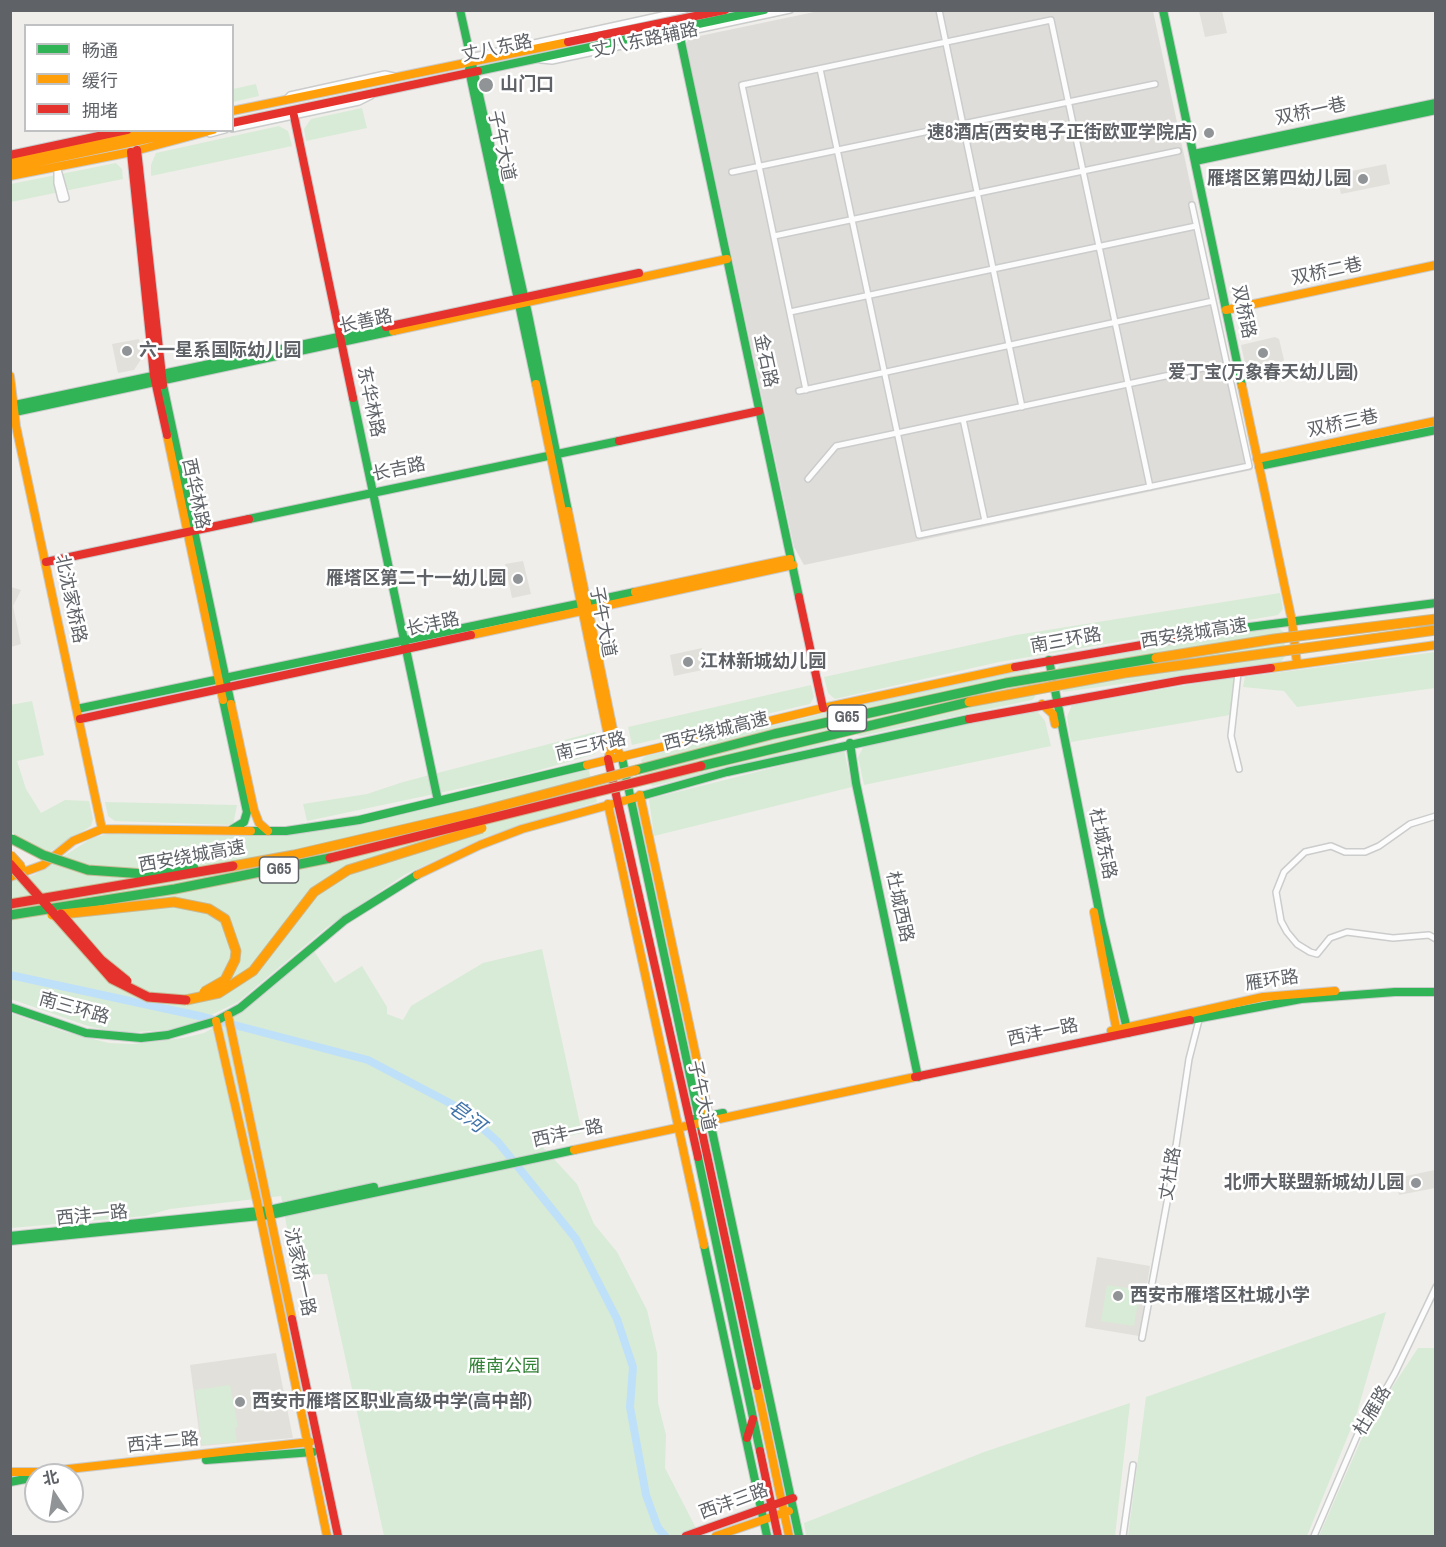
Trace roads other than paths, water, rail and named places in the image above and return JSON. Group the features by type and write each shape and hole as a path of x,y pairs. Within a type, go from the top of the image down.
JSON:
{"main road":[{"name":"子午大道","path":"460,10 617,749 635,796 695,1122 778,1536"},
{"name":"丈八东路","path":"234,111 285,100 295,108 383,91 471,66 678,28 725,10"},
{"name":"丈八东路","path":"234,124 402,76 534,59 764,10"},
{"name":"双桥路","path":"1163,10 1292,621 1297,664"},
{"name":"金石路","path":"678,28 823,708"},
{"name":"双桥一巷","path":"1194,157 1436,103"},
{"name":"东华林路","path":"295,108 340,340 438,801"},
{"name":"双桥一巷","path":"1194,157 1436,110"},
{"path":"10,155 118,132"},
{"path":"10,162 150,132"},
{"path":"10,176 134,151 194,134"},
{"path":"10,168 194,134"},
{"name":"西华林路","path":"134,151 158,379 221,678 255,814 262,826 269,831"},
{"name":"长善路","path":"12,409 726,257"},
{"name":"双桥二巷","path":"1226,310 1436,265"},
{"name":"北沈家桥路","path":"10,376 12,409 102,829"},
{"name":"长吉路","path":"46,562 759,411"},
{"name":"双桥三巷","path":"1258,463 1436,421"},
{"name":"双桥三巷","path":"1258,463 1436,430"},
{"name":"长沣路","path":"77,709 221,678 405,644 792,562"},
{"name":"南三环路","path":"10,877 43,865 73,841 102,829 269,831 359,820 823,708 1049,660 1292,621 1436,603"},
{"name":"子午大道","path":"586,606 611,750 608,759 613,802 695,1122 764,1415 789,1536"},
{"name":"西安绕城高速","path":"10,904 268,861 474,813 774,734 1006,683 1274,639 1436,619"},
{"name":"西安绕城高速","path":"10,916 285,868 544,807 739,756 979,700 1136,671 1436,630"},
{"name":"长沣路","path":"80,719 224,689 405,644"},
{"path":"767,1536 613,802 850,743 1042,704 1238,672 1436,645"},
{"name":"杜城东路","path":"1049,660 1059,702 1058,717 1101,921 1128,1032"},
{"name":"西华林路","path":"224,689 247,815 239,827 229,831"},
{"name":"杜城东路","path":"1042,704 1053,714 1117,1032"},
{"name":"杜城西路","path":"850,743 856,783 918,1074"},
{"path":"635,796 711,1118 800,1536"},
{"name":"南三环路","path":"10,1007 66,1028 112,1037 150,1037 200,1026 240,1008 345,920 409,879 488,842 613,802"},
{"path":"10,864 112,979 148,997 192,1000 219,993 254,971 314,892 348,870 544,807"},
{"path":"11,838 67,864 114,873 145,874 268,861"},
{"path":"10,855 57,909 64,918 101,960 119,976 138,987 170,995 207,992 225,980 235,960 235,940 225,919 209,909 194,904 174,902 68,914 56,915 10,916"},
{"name":"雁环路","path":"1117,1032 1128,1032 1200,1013 1288,994 1394,987 1436,987"},
{"name":"雁环路","path":"1200,1013 1331,996 1436,992"},
{"name":"沈家桥一路","path":"228,1015 308,1447 327,1536"},
{"name":"沈家桥一路","path":"216,1020 264,1213 338,1536"},
{"name":"西沣一路","path":"10,1241 264,1213 1117,1032"},
{"name":"西沣一路","path":"10,1236 264,1213"},
{"path":"747,1438 753,1417 764,1415"},
{"name":"西沣二路","path":"10,1472 54,1471 319,1446"},
{"name":"西沣二路","path":"84,1472 308,1447"},
{"name":"西沣三路","path":"687,1536 773,1511 784,1507 793,1498"},
{"name":"西沣三路","path":"784,1507 795,1509"},
{"name":"西沣三路","path":"716,1536 763,1514"}],"street":[{"name":"丈八东路辅路","path":"471,66 685,10"},
{"name":"丈八东路辅路","path":"678,28 790,10"},
{"path":"939,10 1022,407"},
{"path":"1150,487 1128,383 1116,323 1100,246 1051,20 742,85 790,312 803,390 884,374 1010,346 1116,323 1213,302"},
{"path":"820,69 919,535 1249,466 1192,205"},
{"path":"285,100 290,95 385,74 402,76"},
{"path":"732,172 1155,84"},
{"path":"194,134 210,132"},
{"path":"774,236 1178,151"},
{"path":"57,166 66,198 61,199 57,183 57,166"},
{"path":"790,312 1196,226"},
{"path":"808,479 836,446 1203,368"},
{"path":"963,419 985,521"},
{"path":"1238,672 1231,735 1239,769"},
{"path":"1436,816 1410,824 1379,846 1365,852 1345,852 1331,846 1305,852 1284,872 1276,892 1284,926 1297,944 1310,952 1317,954 1330,938 1347,932 1393,938 1429,935 1436,939"},
{"name":"丈杜路","path":"1142,1338 1170,1186 1189,1059 1200,1013"},
{"name":"杜雁路","path":"1314,1536 1363,1422 1377,1406 1395,1373 1436,1287"},
{"path":"1123,1536 1133,1465"}],"waterway":[{"name":"皂河","path":"10,975 204,1017 368,1060 461,1109 498,1142 576,1239 617,1319 633,1367 630,1407 646,1495 658,1528 665,1536"}],"place":[{"name":"山门口","path":"486,85"},
{"name":"速8酒店(西安电子正街欧亚学院店)","path":"1209,133"},
{"name":"雁塔区第四幼儿园","path":"1363,179"},
{"name":"六一星系国际幼儿园","path":"127,351"},
{"name":"爱丁宝(万象春天幼儿园)","path":"1263,353"},
{"name":"雁塔区第二十一幼儿园","path":"518,579"},
{"name":"江林新城幼儿园","path":"688,662"},
{"name":"北师大联盟新城幼儿园","path":"1416,1183"},
{"name":"西安市雁塔区杜城小学","path":"1118,1296"},
{"name":"西安市雁塔区职业高级中学(高中部)","path":"240,1402"}],"park label":[{"name":"雁南公园","path":"504,1367"}]}
